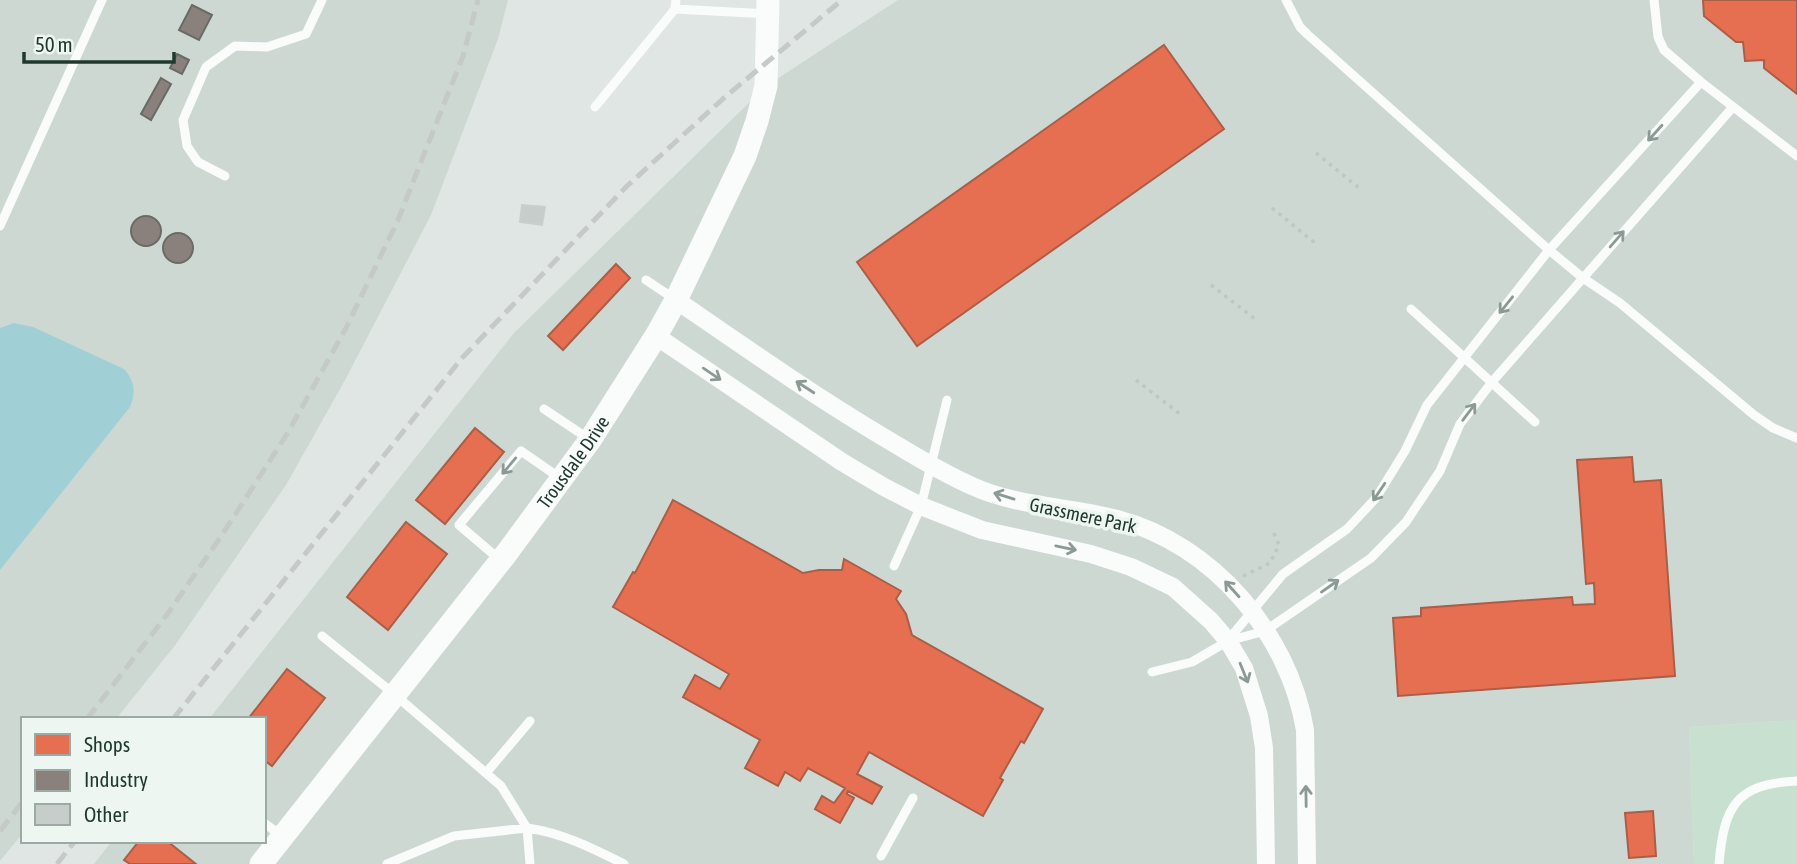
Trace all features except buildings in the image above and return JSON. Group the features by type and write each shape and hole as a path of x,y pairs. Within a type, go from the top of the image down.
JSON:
{"street":[{"name":"Trousdale Drive","path":"261,864 273,830 394,694 501,561 590,440 656,336 745,156 757,121 766,86 768,7"},
{"name":"Grassmere Park","path":"676,300 856,420 930,465 975,487 1013,499 1088,512 1152,531 1184,550 1226,581 1252,612 1282,658 1302,709 1305,730 1307,864"},
{"name":"Grassmere Park","path":"656,336 842,462 921,506 982,530 1091,554 1131,567 1173,587 1211,621 1228,641 1244,668 1259,716 1264,748 1266,864"}],"lane":[{"path":"0,226 102,0"},
{"path":"225,176 198,162 187,146 183,120 206,67 235,46 267,47 306,34 322,0"},
{"path":"1286,0 1300,27 1307,34 1549,250 1620,303 1754,415 1773,428 1797,438"},
{"path":"1654,0 1661,44 1673,59 1797,156"},
{"path":"595,107 676,4 768,7"},
{"path":"1228,641 1283,574 1346,529 1376,498 1405,451 1427,405 1465,356 1549,250 1701,82"},
{"path":"1152,672 1192,662 1228,641 1265,631 1371,558 1406,522 1440,471 1460,424 1492,382 1733,107"},
{"path":"646,280 676,300"},
{"path":"1412,309 1535,422"},
{"path":"894,566 921,506 947,400"},
{"path":"544,409 590,440"},
{"path":"501,561 459,525 521,451 561,479"},
{"path":"322,636 394,694 510,797 527,828 530,864"},
{"path":"486,773 530,721"},
{"path":"1719,864 1721,842 1731,808 1744,793 1759,786 1797,781"},
{"path":"881,856 914,798"},
{"path":"387,864 454,836 527,828 550,831 575,839 624,864"}],"path":[{"path":"1316,153 1359,188"},
{"path":"1272,208 1315,243"},
{"path":"1211,285 1255,319"},
{"path":"1136,380 1180,414"},
{"path":"1239,569 1242,576 1270,563 1279,545 1273,531"}],"shaded area":[{"path":"0,0 508,0 498,39 431,215 344,382 286,485 176,644 118,717 21,717 21,835 0,861"},
{"path":"898,0 1797,0 1797,720 1689,727 1694,864 94,864 110,843 266,843 266,717 211,717 514,333 766,86"}],"green space":[{"path":"1797,720 1797,864 1694,864 1689,727"}],"water":[{"path":"14,323 33,327 124,369 134,392 130,407 0,570 0,328"}],"railway":[{"path":"89,717 166,616 222,535 287,434 346,328 398,220 463,56 478,0"},
{"path":"175,717 462,358 627,186 725,97 842,0"},
{"path":"0,831 21,804"},
{"path":"57,864 73,843"}]}
